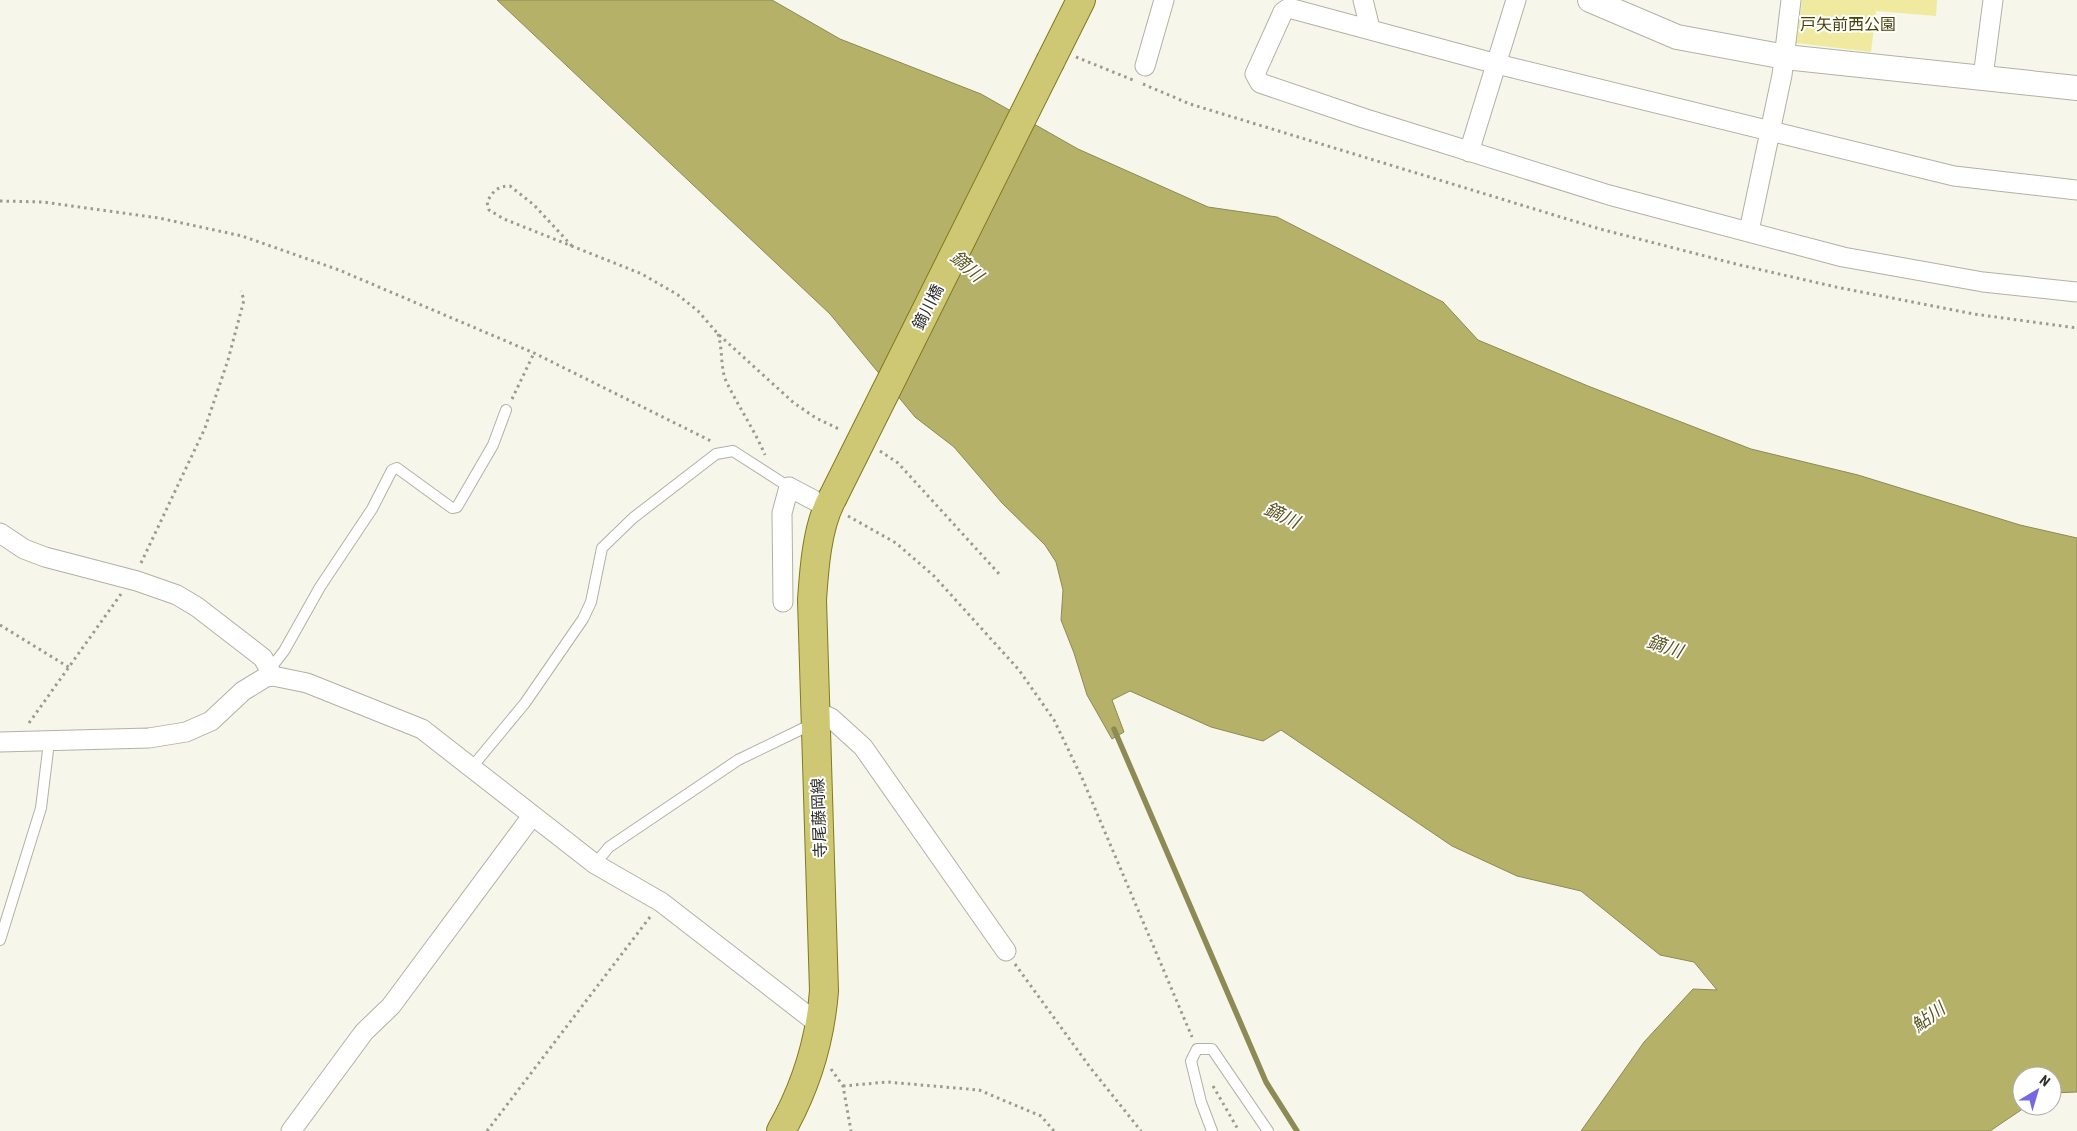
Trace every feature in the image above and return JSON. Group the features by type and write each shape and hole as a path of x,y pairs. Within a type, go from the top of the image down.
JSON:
{"main road":[{"path":"1054,54 1081,0"},
{"name":"鏑川橋","path":"829,503 1054,54"},
{"name":"寺尾藤岡線","path":"781,1131 808,1074 821,1026 824,991 812,600 813,575 829,503"}],"street":[{"path":"1145,66 1164,0"},
{"path":"1364,0 1370,28"},
{"path":"1470,152 1516,0"},
{"path":"1590,0 1677,37 1785,57 2077,88"},
{"path":"1749,231 1785,57 1791,0"},
{"path":"1983,77 1993,0"},
{"path":"2077,190 1954,176 1497,64 1370,28 1289,8 1283,12 1255,74 1260,83 1470,152 1609,195 1852,259 1983,282 2077,292"},
{"path":"783,602 782,513 789,487 829,503"},
{"path":"0,533 24,549 45,557 132,580 177,595 197,607 263,658 272,672 422,729 595,864 661,902 821,1026"},
{"path":"8,742 149,738 186,732 211,721 243,691 272,672"},
{"path":"816,719 831,718 863,747 1006,951"},
{"path":"291,1131 364,1032 391,1006 532,816"}],"lane":[{"path":"272,672 320,588 372,509 392,470 397,468 452,508 457,507 493,445 506,410"},
{"path":"472,767 526,703 584,619 591,602 602,548 633,518 716,454 726,452 733,452 789,487"},
{"path":"595,864 609,847 738,760 804,728 816,719"},
{"path":"0,940 40,808 49,742"},
{"path":"1212,1131 1201,1102 1191,1061 1197,1049 1212,1049 1268,1131"}],"path":[{"path":"1054,54 1190,104 1600,229 1836,287 1974,314 2077,328"},
{"path":"572,246 534,205 510,186 502,186 493,191 487,202 489,210 504,219 642,274 678,296 698,310 718,334 802,410 844,432"},
{"path":"0,201 43,202 159,218 242,236 339,270 534,353 700,435"},
{"path":"8,742 70,668 140,568 204,428 228,360 244,300 241,291"},
{"path":"718,334 722,347 721,364 726,380 768,460"},
{"path":"506,410 534,353"},
{"path":"879,450 898,463 1000,576"},
{"path":"829,503 896,543 934,576 1018,670 1054,720 1082,778 1197,1049"},
{"path":"0,625 70,668"},
{"path":"487,1131 661,902"},
{"path":"1006,951 1060,1027 1141,1131"},
{"path":"813,1054 830,1068 843,1086 851,1131"},
{"path":"1211,1081 1218,1098 1239,1131"},
{"path":"843,1086 887,1082 979,1090 1040,1116 1054,1131"}],"green space":[{"name":"戸矢前西公園","path":"1802,0 1937,0 1936,16 1876,11 1871,52 1796,43"}],"water":[{"path":"497,0 772,0 840,39 981,94 1078,149 1208,207 1277,217 1443,302 1478,340 1588,386 1751,449 1858,475 2020,525 2077,538 2077,1092 2062,1093 2062,1066 2012,1066 2012,1116 1990,1131 1581,1131 1644,1042 1693,989 1717,990 1694,962 1660,955 1581,891 1517,876 1452,846 1281,730 1263,741 1211,727 1130,691 1112,700 1124,732 1112,739 1087,695 1061,620 1063,590 1056,562 1045,545 1002,503 954,447 915,417 830,314"}],"waterway":[{"path":"1114,729 1266,1082 1297,1131"}],"water label":[{"name":"鏑川","path":"967,266"},
{"name":"鏑川","path":"1282,515"},
{"name":"鏑川","path":"1665,646"},
{"name":"鮎川","path":"1928,1017"}]}
